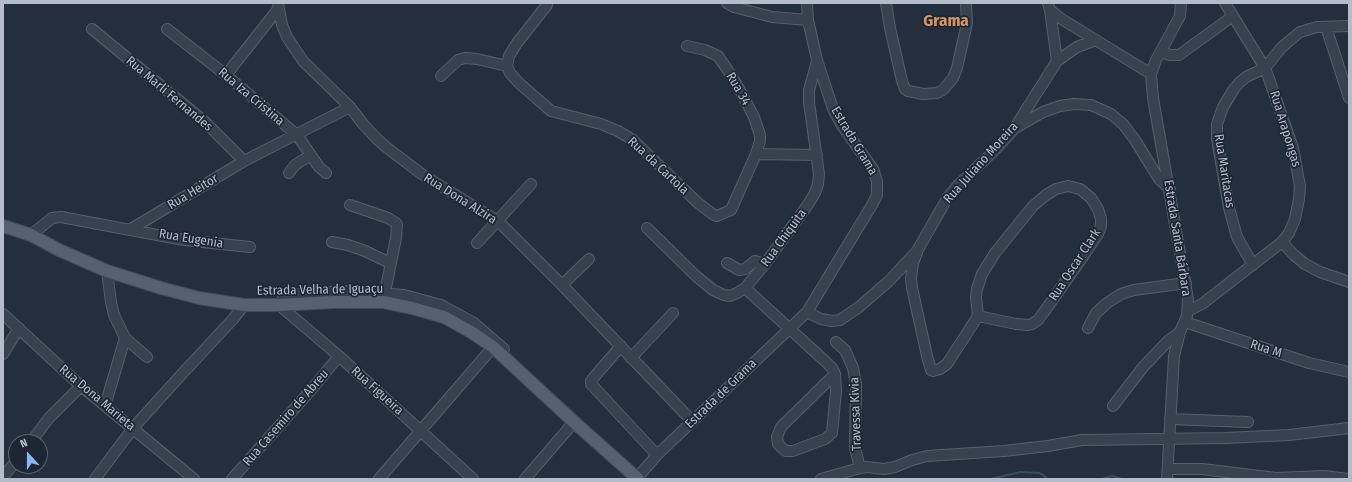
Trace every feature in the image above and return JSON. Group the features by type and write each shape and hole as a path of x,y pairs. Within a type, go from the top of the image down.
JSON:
{"main road":[{"name":"Estrada Velha de Iguaçu","path":"3,226 31,235 59,250 107,271 199,298 244,305 383,302 444,317 498,348 574,422 637,478"}],"street":[{"path":"727,3 734,7 772,17 808,20"},
{"name":"Estrada Grama","path":"807,3 808,20 817,60 833,109 840,124 872,169 877,181 878,189 877,196 872,205 808,312"},
{"path":"886,3 890,28 905,89 923,94 937,93 943,90 948,86 953,78 957,68 967,23 966,3"},
{"name":"Estrada Santa Bárbara","path":"1167,474 1174,356 1180,332 1188,311 1186,284 1153,98 1151,74 1156,60 1180,16 1182,3"},
{"name":"Rua Arapongas","path":"1188,311 1202,304 1282,242 1295,219 1299,200 1300,186 1293,148 1265,68 1225,3"},
{"path":"441,76 458,60 465,58 477,59 507,66 509,56 517,43 547,5"},
{"path":"226,75 278,6"},
{"name":"Rua Dona Alzira","path":"278,6 282,25 287,37 303,61 350,107 363,124 386,147 423,175 498,221 562,285 692,421"},
{"path":"1049,7 1096,40 1151,74"},
{"path":"1049,7 1057,61"},
{"path":"1161,52 1170,55 1179,55 1233,16"},
{"path":"1265,68 1282,47 1300,32 1309,29 1349,26"},
{"path":"1326,27 1349,98"},
{"name":"Rua Marli Fernandes","path":"92,29 205,122 244,161"},
{"name":"Rua Iza Cristina","path":"167,29 226,75 297,135 319,167 326,173"},
{"name":"Rua Juliano Moreira","path":"808,312 820,319 832,321 844,318 889,281 918,251 948,198 958,185 995,150 1014,129 1057,61 1077,47 1096,40"},
{"name":"Rua 34","path":"687,46 705,50 718,56 732,75 758,126 760,141 756,154 731,210"},
{"name":"Rua Chiquita","path":"647,228 696,276 713,290 730,296 745,288 765,264 809,203 818,184 819,174 817,155 809,102 809,90 817,60"},
{"name":"Rua da Cartola","path":"507,66 510,73 519,83 551,111 601,124 618,131 633,140 650,155 677,184 714,215 720,215 731,210"},
{"name":"Rua Maritacas","path":"1253,265 1237,237 1229,208 1217,139 1217,124 1223,107 1234,89 1246,78 1265,68"},
{"path":"1014,129 1043,112 1060,106 1074,104 1091,105 1111,114 1123,124 1159,178 1170,189"},
{"name":"Rua Heitor","path":"131,229 244,161 350,107"},
{"path":"756,154 817,155"},
{"path":"289,173 295,165 311,155"},
{"path":"477,243 531,184"},
{"name":"Rua Oscar Clark","path":"1068,186 1080,189 1091,198 1098,209 1101,219 1101,226 1098,234 1038,320 1028,325 978,316 976,297 982,274 1000,247 1033,206 1056,189 1068,186"},
{"path":"350,205 388,218 396,223 396,238 385,292"},
{"path":"31,235 52,218 57,217 131,229"},
{"name":"Rua Eugenia","path":"131,229 184,240 250,247"},
{"path":"332,242 348,245 365,251 390,263"},
{"path":"1282,242 1305,264 1320,272 1349,282"},
{"path":"918,251 913,263 912,288 931,370 933,371 940,369 947,364 978,316"},
{"path":"562,285 589,259"},
{"path":"727,263 739,270 745,269 755,261 765,264"},
{"path":"107,271 114,315 125,338 147,356"},
{"path":"1088,328 1096,313 1106,303 1121,294 1134,290 1186,284"},
{"path":"745,288 826,362 835,374 836,391 832,433 825,439 793,451 786,451 778,444 777,437 781,427 835,374"},
{"path":"279,305 283,299 292,295 352,290 404,295 441,305 474,323 498,348 379,479"},
{"path":"95,479 133,428 234,318 244,305"},
{"name":"Rua Figueira","path":"279,305 339,356 473,479"},
{"name":"Estrada de Grama","path":"637,478 657,455 692,421 808,312"},
{"path":"631,358 673,313"},
{"name":"Rua Dona Marieta","path":"3,314 81,386 194,479"},
{"name":"Rua M","path":"1185,322 1309,363 1349,372"},
{"path":"3,354 19,328"},
{"path":"1113,406 1144,366 1169,340 1180,332"},
{"path":"105,406 125,338"},
{"name":"Travessa Kivia","path":"836,342 845,350 853,368 856,384 855,448 860,468"},
{"path":"621,346 591,381 591,384 657,455"},
{"name":"Rua Casemiro de Abreu","path":"232,479 339,356"},
{"path":"37,434 49,418 81,386"},
{"path":"1170,419 1248,422"},
{"path":"525,479 574,422"},
{"path":"822,479 867,467 875,474 927,456 1004,451 1082,440 1226,438 1289,435 1349,428"},
{"path":"1167,474 1202,469 1276,478 1324,476 1348,479"}],"waterway":[{"path":"991,479 1020,472 1040,473 1048,479"},
{"path":"1102,479 1112,476 1122,479"}],"district":[{"name":"Grama","path":"946,21"}]}
